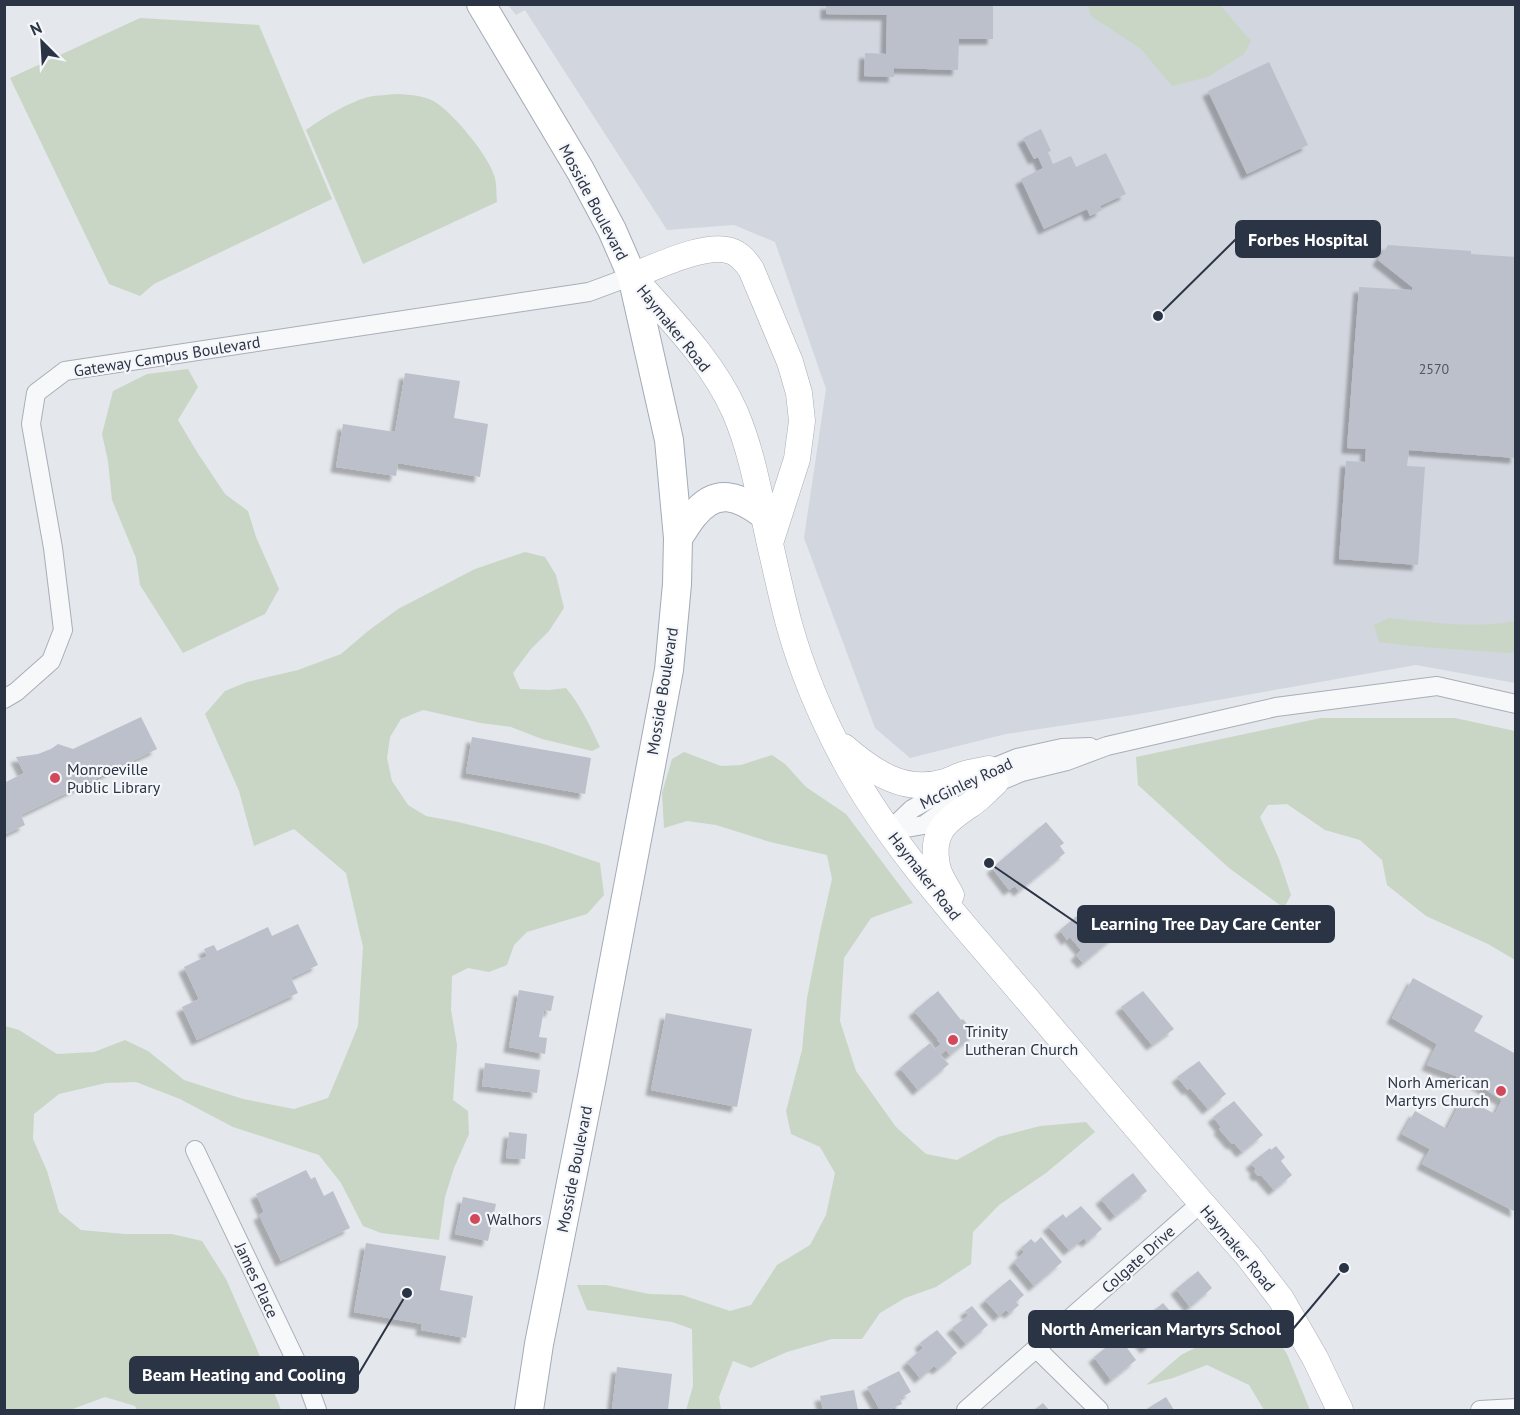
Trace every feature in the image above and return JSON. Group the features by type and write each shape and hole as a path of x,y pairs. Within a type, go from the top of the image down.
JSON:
{"main road":[{"name":"Mosside Boulevard","path":"481,4 580,170 612,230 632,276 669,440 678,538 677,585 669,670 541,1336 529,1410"},
{"path":"632,276 672,260 705,250 720,249 731,251 743,258 752,269 790,362 799,393 802,421 797,459 770,543"},
{"name":"Haymaker Road","path":"632,276 704,360 734,410 750,458 793,636 805,673 834,738 876,812 966,928 1248,1256 1281,1299 1315,1358 1340,1410"},
{"path":"678,538 694,513 706,503 718,498 741,499 763,514"},
{"path":"834,738 881,775 914,785 944,782 964,774 992,776"},
{"path":"966,928 938,867 936,851 938,838 943,825 975,801 992,776"}],"street":[{"name":"Gateway Campus Boulevard","path":"4,699 16,692 51,661 63,630 53,548 31,424 36,393 65,371 589,292 632,276"},
{"name":"McGinley Road","path":"890,831 924,825 992,776 1022,772 1067,761 1107,746 1276,708 1437,686 1515,704"},
{"name":"James Place","path":"195,1150 304,1377 317,1410"},
{"name":"Colgate Drive","path":"966,1410 1201,1203"},
{"path":"1037,1349 1098,1410"},
{"path":"1480,1410 1515,1408"}],"shaded area":[{"path":"508,5 1515,5 1515,683 1416,665 1133,715 1006,734 910,758 875,728 804,538 826,389 775,242 734,225 667,230 525,10 516,15"}],"green space":[{"path":"1088,5 1220,5 1251,41 1244,54 1208,77 1172,86 1141,49 1091,16"},
{"path":"140,18 259,25 332,199 154,284 140,296 109,284 10,78"},
{"path":"397,94 418,96 433,101 462,127 492,169 496,181 497,202 363,264 306,130 351,103 371,96"},
{"path":"188,369 198,387 178,420 225,494 248,511 256,537 279,589 265,614 183,653 140,585 136,558 112,500 108,461 102,434 113,391 147,374"},
{"path":"525,552 545,557 556,575 564,608 549,631 531,649 513,673 520,689 566,688 581,709 600,747 592,751 542,739 511,727 423,710 401,719 390,737 387,758 392,781 408,805 426,816 499,832 600,863 604,895 587,914 527,932 514,945 507,965 489,972 468,968 452,976 451,1010 457,1045 453,1100 468,1111 469,1134 454,1168 445,1197 439,1240 381,1233 363,1226 341,1183 319,1155 233,1127 180,1099 136,1082 106,1083 59,1094 34,1114 33,1139 47,1171 59,1212 81,1230 125,1234 172,1234 202,1241 226,1279 281,1410 137,1410 135,1406 105,1397 70,1410 5,1410 5,1026 19,1030 57,1054 94,1052 125,1040 148,1051 184,1080 243,1099 294,1109 328,1098 358,1026 363,947 346,873 294,829 254,846 239,791 205,714 225,691 247,682 298,670 341,654 398,609 475,569"},
{"path":"1389,618 1468,625 1515,621 1515,652 1379,642 1374,625"},
{"path":"1321,718 1455,718 1515,731 1515,960 1488,944 1426,916 1387,885 1382,860 1360,840 1325,830 1287,804 1268,805 1260,817 1279,859 1291,895 1284,908 1229,868 1138,785 1136,757"},
{"path":"684,752 721,766 741,765 772,755 785,764 806,787 846,814 913,903 871,918 844,958 840,1021 856,1071 896,1127 926,1154 957,1160 998,1137 1040,1126 1086,1122 1095,1132 1046,1173 999,1205 973,1232 971,1264 936,1287 905,1298 880,1313 862,1339 832,1339 787,1352 751,1368 733,1361 719,1397 721,1410 686,1410 693,1386 692,1329 672,1322 587,1310 577,1285 606,1285 649,1294 682,1295 730,1311 751,1305 777,1265 810,1245 826,1215 835,1173 820,1147 791,1134 786,1111 802,1050 807,998 832,879 827,855 770,842 716,825 687,821 664,828 662,793 672,759"},
{"path":"1260,1313 1287,1354 1310,1410 1264,1410 1249,1385 1207,1365 1146,1385 1181,1355"}],"building":[{"path":"826,4 993,4 993,39 959,39 958,70 894,68 894,77 864,76 865,53 886,54 887,15 826,14"},
{"path":"1269,62 1308,145 1247,174 1208,91"},
{"path":"1041,129 1051,151 1048,152 1053,164 1071,156 1076,167 1106,153 1126,194 1100,206 1102,210 1090,216 1087,209 1044,229 1021,179 1043,168 1038,157 1034,159 1023,138"},
{"path":"1388,245 1516,257 1516,458 1409,450 1407,466 1425,467 1418,565 1339,559 1346,461 1365,462 1366,449 1347,448 1359,287 1412,290 1412,287 1378,260"},
{"path":"405,373 460,381 454,418 488,424 480,477 398,463 396,476 336,467 343,424 395,432"},
{"name":"Monroeville Public Library","path":"141,717 157,749 21,815 25,825 4,835 4,783 24,773 16,757 38,754 58,744 73,749"},
{"path":"472,737 591,758 585,794 466,773"},
{"path":"1046,822 1064,843 1060,846 1065,853 1019,891 1015,886 1009,890 992,868"},
{"path":"1099,907 1121,931 1083,963 1076,955 1081,950 1070,937 1067,940 1060,930 1083,911 1088,916"},
{"path":"298,924 318,965 291,978 298,993 197,1040 182,1007 199,999 184,967 207,956 204,949 214,945 217,951 268,927 272,936"},
{"name":"Norh American Martyrs Church","path":"1413,978 1483,1016 1474,1031 1516,1054 1516,1212 1422,1164 1430,1149 1402,1134 1415,1111 1447,1129 1463,1097 1495,1114 1502,1100 1477,1084 1427,1065 1437,1044 1392,1018"},
{"path":"519,990 554,996 551,1011 544,1010 539,1037 547,1038 545,1054 509,1047"},
{"name":"Trinity Lutheran Church","path":"938,991 975,1034 950,1055 946,1050 940,1055 949,1064 918,1090 900,1068 930,1043 935,1049 941,1044 914,1011"},
{"path":"1143,991 1174,1029 1152,1045 1121,1007"},
{"path":"666,1013 752,1029 737,1107 651,1090"},
{"path":"1199,1061 1226,1094 1208,1109 1177,1077"},
{"path":"485,1063 540,1070 537,1093 482,1086"},
{"path":"1234,1101 1263,1135 1242,1152 1219,1129 1221,1127 1213,1117"},
{"path":"509,1132 527,1134 525,1159 506,1158"},
{"path":"1276,1146 1285,1157 1281,1161 1292,1175 1274,1190 1261,1175 1258,1176 1251,1163"},
{"path":"306,1170 311,1179 315,1177 324,1196 333,1191 350,1228 281,1261 259,1215 264,1212 256,1194"},
{"path":"1133,1173 1147,1191 1115,1216 1101,1199"},
{"name":"Walhors","path":"463,1197 496,1204 488,1241 455,1234"},
{"path":"1081,1206 1102,1229 1087,1242 1084,1238 1069,1250 1048,1226 1063,1214 1066,1218"},
{"path":"1041,1237 1062,1262 1034,1286 1014,1262 1024,1252 1021,1248 1031,1239 1035,1243"},
{"path":"366,1243 446,1256 440,1290 473,1296 466,1338 421,1330 422,1324 354,1312"},
{"path":"1198,1271 1212,1288 1190,1307 1176,1289"},
{"path":"1010,1279 1024,1295 1016,1302 1019,1305 1010,1313 1006,1310 999,1316 985,1300"},
{"path":"1163,1303 1178,1320 1146,1348 1128,1327 1146,1312 1148,1315"},
{"path":"972,1306 988,1325 966,1344 952,1328 969,1315 965,1311"},
{"path":"937,1330 957,1353 938,1369 934,1366 920,1378 907,1362 923,1348 920,1343"},
{"path":"1119,1337 1136,1360 1111,1380 1094,1357"},
{"path":"617,1367 672,1374 668,1410 612,1410"},
{"path":"899,1371 911,1392 900,1398 902,1404 888,1410 880,1410 867,1387"},
{"path":"854,1390 858,1410 823,1410 820,1396"},
{"path":"1166,1397 1174,1410 1145,1410"},
{"path":"1043,1403 1049,1410 1034,1410"}],"place":[{"name":"Forbes Hospital","path":"1158,316"},
{"name":"Monroeville Public Library","path":"55,778"},
{"name":"Learning Tree Day Care Center","path":"989,863"},
{"name":"Trinity Lutheran Church","path":"953,1040"},
{"name":"Norh American Martyrs Church","path":"1501,1091"},
{"name":"Walhors","path":"475,1219"},
{"name":"North American Martyrs School","path":"1344,1268"},
{"name":"Beam Heating and Cooling","path":"407,1293"}]}
